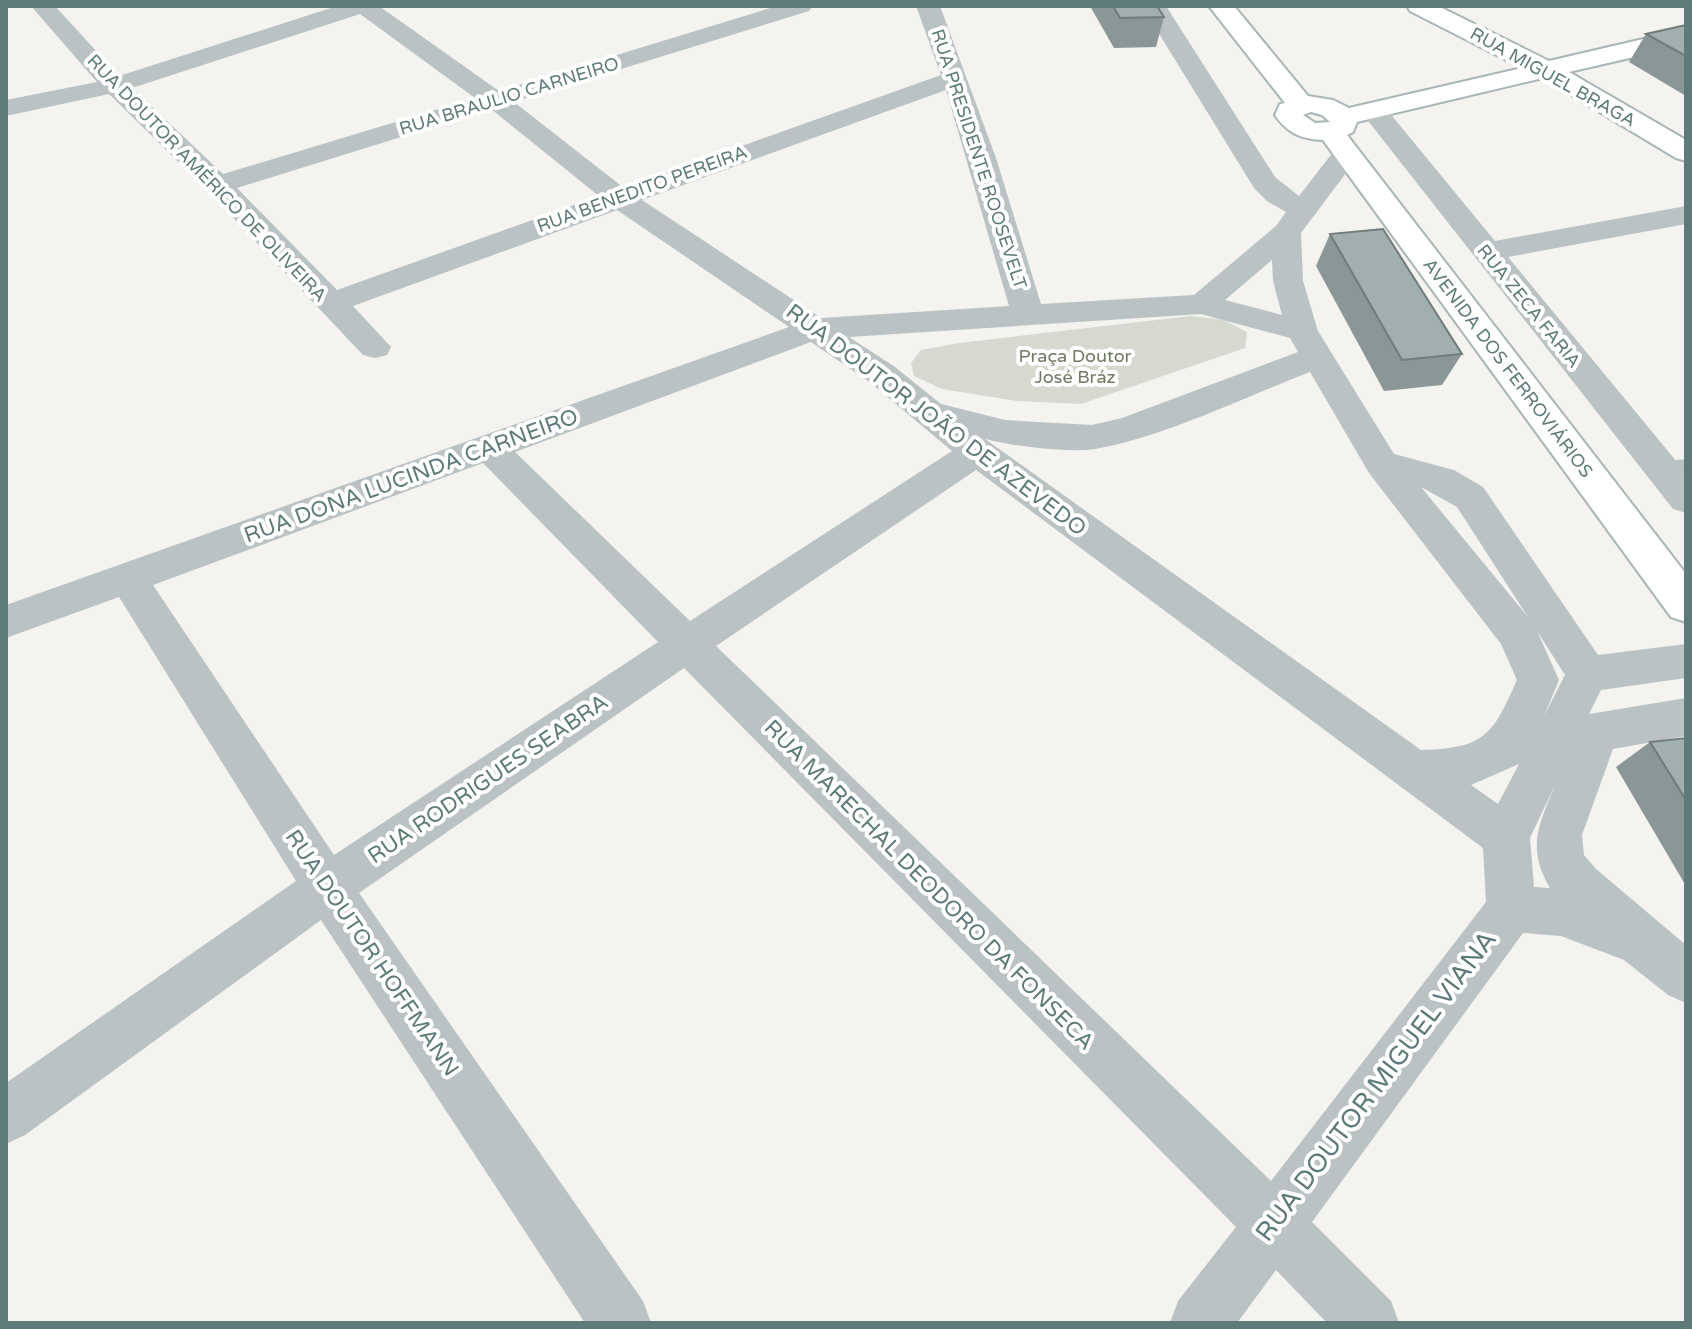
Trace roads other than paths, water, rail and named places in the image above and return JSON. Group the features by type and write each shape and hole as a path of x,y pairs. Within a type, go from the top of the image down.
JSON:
{"street":[{"name":"RUA DOUTOR AMÉRICO DE OLIVEIRA","path":"43,6 95,66 218,185 375,347"},
{"path":"182,40 299,6"},
{"path":"6,108 50,102 115,85 362,6"},
{"name":"RUA DOUTOR JOÃO DE AZEVEDO","path":"362,6 495,100 618,197 883,375 977,452 1506,837"},
{"name":"RUA BRAULIO CARNEIRO","path":"218,185 801,6"},
{"name":"RUA PRESIDENTE ROOSEVELT","path":"928,6 956,78 1007,234 1027,313"},
{"path":"1154,6 1264,182 1294,221 1288,281 1310,344 1382,464 1518,635 1538,680 1518,727 1503,749 1481,765 1454,770 1414,770"},
{"path":"1221,6 1301,105 1294,107 1289,115 1295,124 1312,131 1349,128 1549,71 1686,37"},
{"name":"RUA MIGUEL BRAGA","path":"1419,6 1549,71 1686,152"},
{"path":"6,96 124,57"},
{"name":"RUA BENEDITO PEREIRA","path":"330,303 956,78"},
{"path":"1202,304 1294,221 1349,128"},
{"name":"RUA ZECA FARIA","path":"1349,128 1486,252 1674,466 1686,499"},
{"name":"AVENIDA DOS FERROVIÁRIOS","path":"1349,128 1686,605"},
{"path":"1486,252 1686,215"},
{"path":"816,329 1202,304 1310,344"},
{"path":"883,375 895,353 910,336 931,322"},
{"name":"RUA DONA LUCINDA CARNEIRO","path":"6,622 816,329"},
{"path":"924,411 1005,432 1092,437 1129,429 1310,344"},
{"name":"RUA MARECHAL DEODORO DA FONSECA","path":"488,447 1272,1223 1369,1323"},
{"name":"RUA RODRIGUES SEABRA","path":"6,1116 327,887 977,452"},
{"path":"1382,464 1441,479 1470,497 1587,674 1558,853 1566,870 1669,963"},
{"name":"RUA DOUTOR HOFFMANN","path":"128,579 327,887 621,1323"},
{"path":"1587,674 1686,661"},
{"path":"1503,749 1686,717"},
{"path":"1506,837 1577,734"},
{"name":"RUA DOUTOR MIGUEL VIANA","path":"1200,1323 1272,1223 1511,909 1506,837"},
{"path":"1511,909 1561,912 1669,963"}],"park label":[{"name":"Praça Doutor José Bráz","path":"1075,366"}]}
